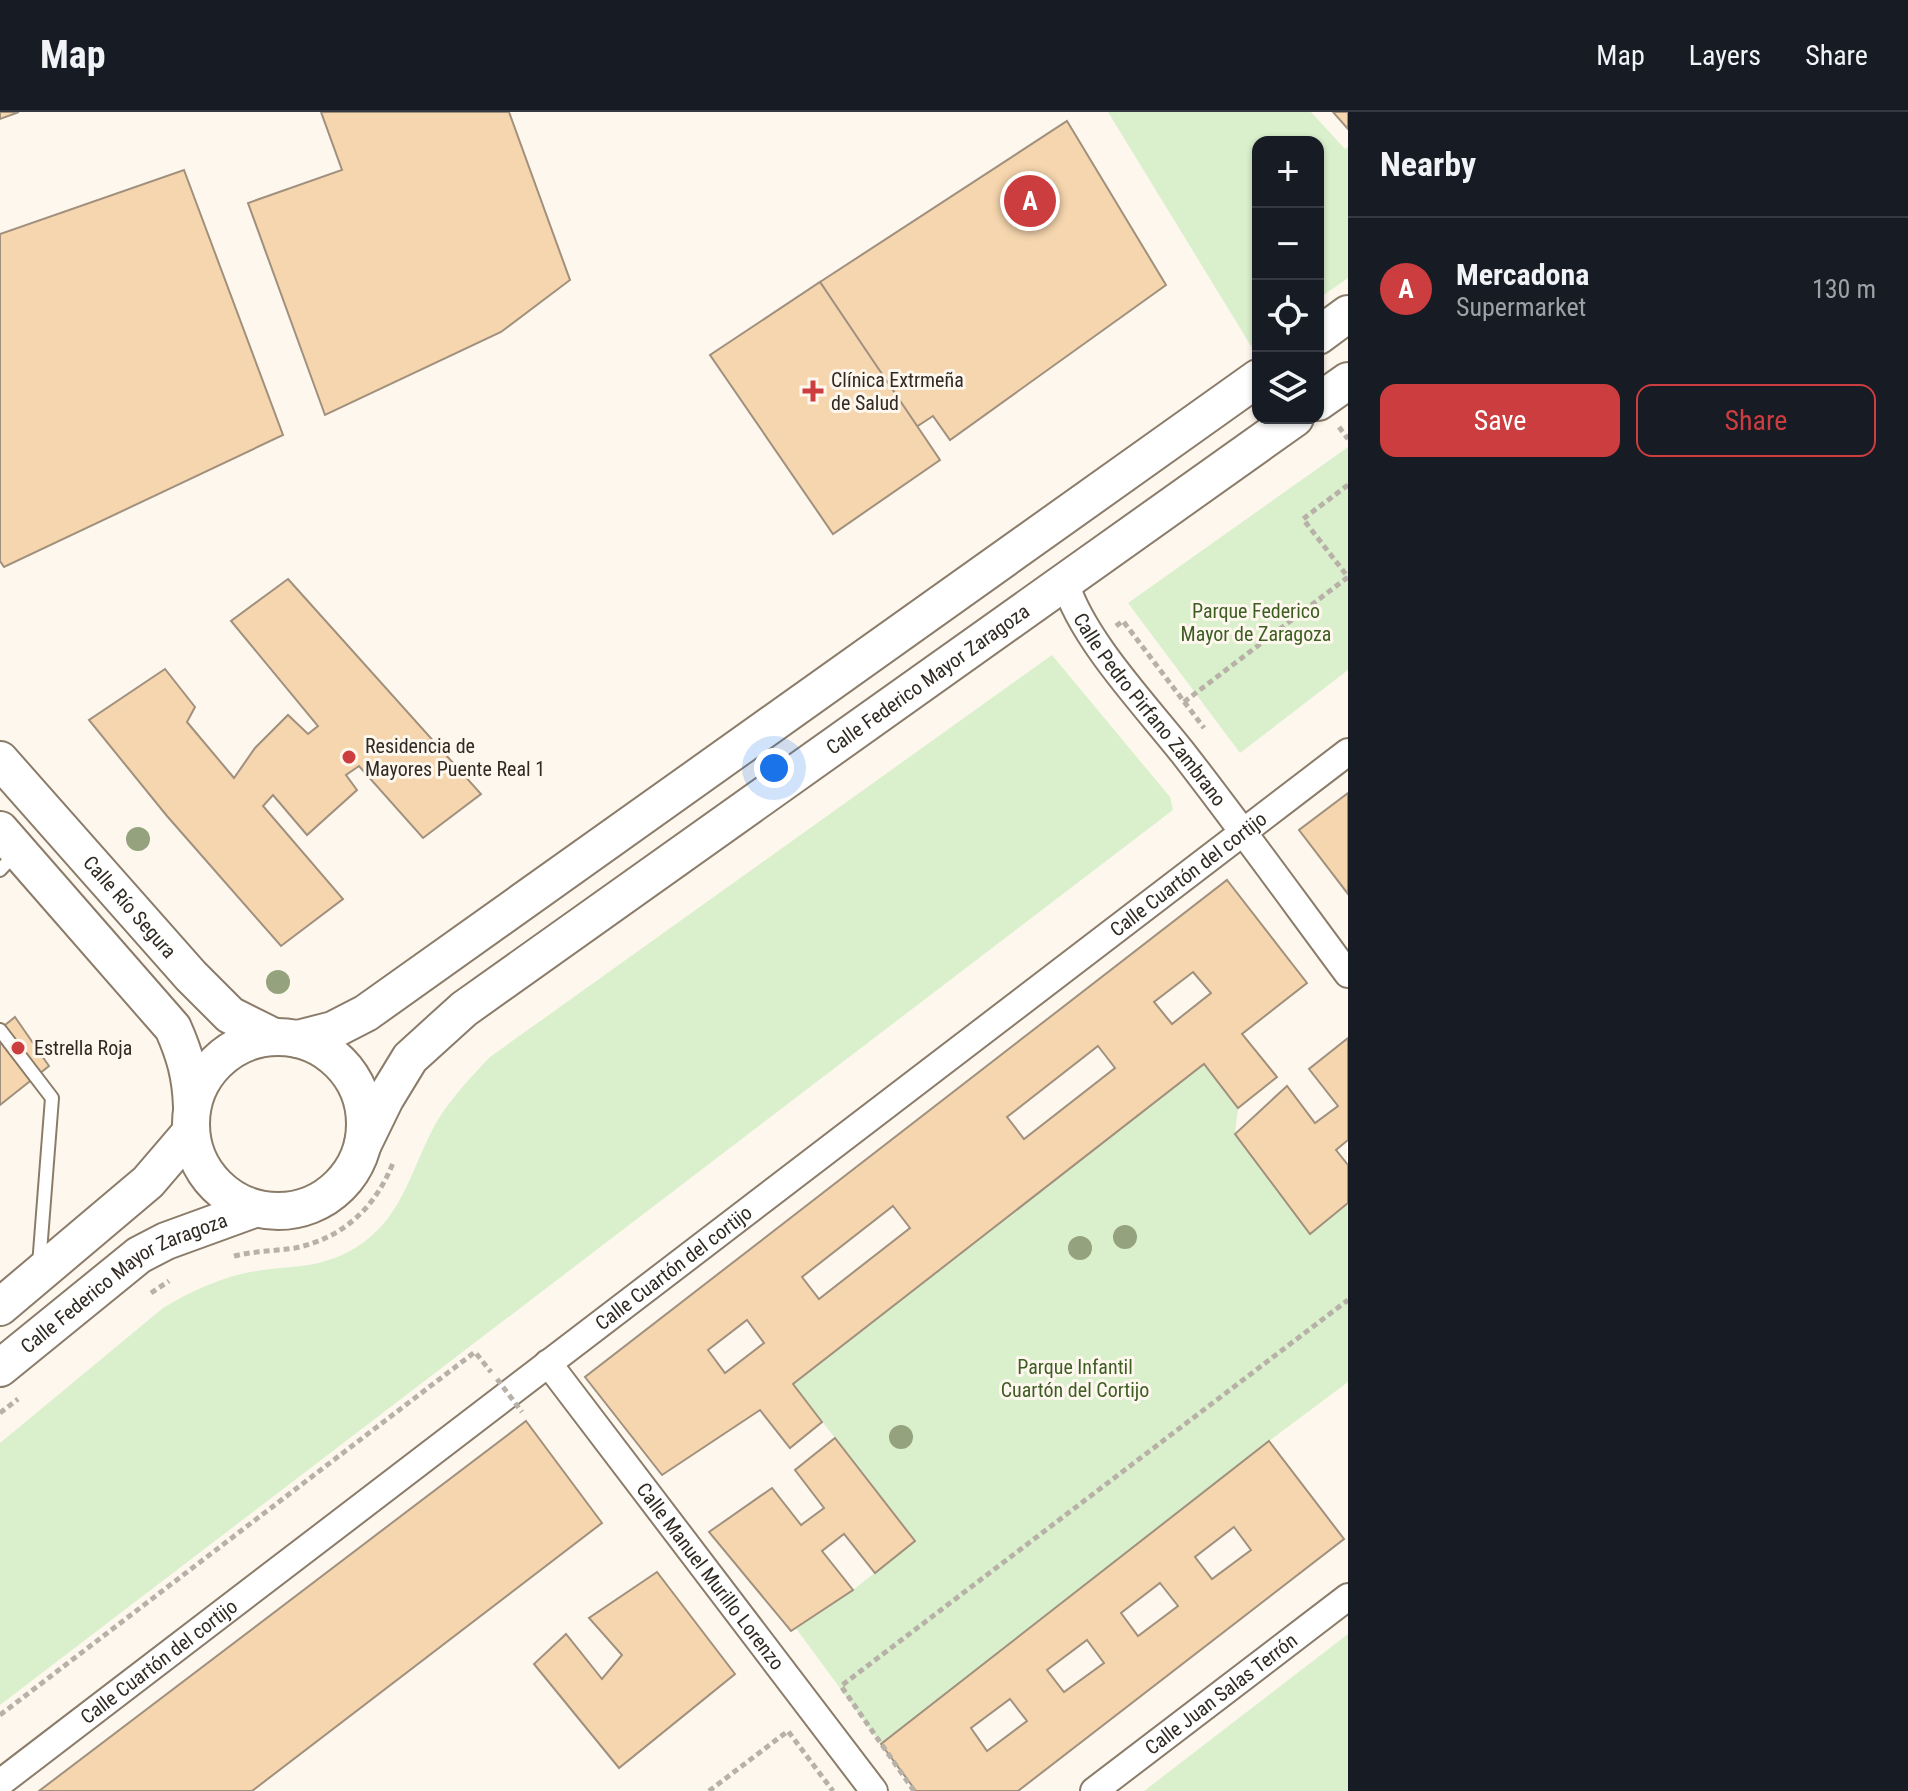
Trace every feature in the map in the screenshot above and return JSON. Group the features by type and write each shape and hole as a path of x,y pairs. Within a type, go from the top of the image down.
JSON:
{"main road":[{"path":"1324,332 1348,314"},
{"path":"1324,398 1348,381"},
{"path":"0,1307 148,1182 191,1120 202,1080 220,1058 245,1043 333,1030 379,1004 1252,382"},
{"name":"Calle Federico Mayor Zaragoza","path":"379,1151 385,1099 410,1058 464,1009 1287,424"},
{"name":"Calle Río Segura","path":"0,760 191,976 230,1015 285,1038"},
{"path":"6,850 173,1028 189,1068 191,1120 197,1158 211,1181 231,1198 254,1209 283,1212 310,1206 335,1191 353,1170 379,1151 358,1090 344,1067 323,1049 285,1038"},
{"name":"Calle Federico Mayor Zaragoza","path":"12,1381 139,1255 166,1241 254,1209"}],"street":[{"name":"Calle Pedro Pirfano Zambrano","path":"1065,582 1073,605 1091,634 1244,832 1348,974"},
{"name":"Calle Cuartón del cortijo","path":"0,1783 1348,752"},
{"name":"Calle Manuel Murillo Lorenzo","path":"548,1363 874,1791"},
{"name":"Calle Juan Salas Terrón","path":"1094,1791 1348,1597"}],"lane":[{"path":"0,1030 52,1098 38,1274"}],"path":[{"path":"1184,702 1348,577 1303,519 1348,485"},
{"path":"1123,621 1209,734"},
{"path":"223,1259 321,1241 346,1227 367,1210 384,1186 379,1151"},
{"path":"147,1295 170,1280"},
{"path":"914,1791 841,1686 1348,1300"},
{"path":"0,1715 475,1352 522,1412"},
{"path":"0,1413 12,1381"},
{"path":"709,1791 788,1731 833,1791"}],"green space":[{"path":"1108,112 1311,112 1345,149 1348,147 1348,278 1324,295 1324,136 1252,136 1251,346"},
{"name":"Parque Federico Mayor de Zaragoza","path":"1348,447 1348,670 1240,753 1128,603"},
{"path":"1052,655 1170,797 1173,810 0,1705 0,1443 172,1303 231,1277 319,1263 364,1242 389,1217 442,1114 490,1057"},
{"name":"Parque Infantil Cuartón del Cortijo","path":"1204,1064 1238,1108 1235,1134 1310,1233 1348,1203 1348,1382 881,1744 795,1627 853,1590 915,1541 793,1384"},
{"path":"1348,1634 1348,1791 1144,1791"}],"building":[{"path":"0,112 19,112 0,119"},
{"path":"321,112 509,112 570,280 501,332 325,415 248,203 342,170"},
{"path":"1333,112 1348,112 1348,129"},
{"path":"1067,121 1166,285 950,440 933,416 916,427 820,282"},
{"path":"184,170 283,435 4,567 0,561 0,234"},
{"name":"Clínica Extrmeña de Salud","path":"820,282 940,460 833,534 710,355"},
{"name":"Residencia de Mayores Puente Real 1","path":"288,579 481,794 423,838 359,766 346,775 357,790 307,835 273,795 263,806 343,899 281,946 167,816 89,720 165,669 195,707 187,722 234,778 255,748 288,715 308,734 318,726 231,621"},
{"path":"1348,793 1348,894 1299,830"},
{"path":"1227,880 1307,983 1242,1034 1277,1077 1238,1108 1204,1064 793,1384 822,1422 790,1448 760,1410 662,1475 585,1377","holes":["1193,972 1211,993 1172,1024 1154,1002","1098,1046 1115,1068 1024,1139 1007,1117","893,1206 910,1228 819,1299 802,1277","747,1320 764,1343 725,1373 708,1350"]},
{"name":"Estrella Roja","path":"15,1017 49,1066 0,1105 0,1029"},
{"path":"1348,1038 1348,1140 1336,1150 1348,1165 1348,1203 1310,1234 1235,1134 1287,1086 1315,1123 1338,1106 1309,1069"},
{"path":"526,1421 602,1523 252,1791 39,1791"},
{"path":"835,1438 915,1541 875,1573 844,1534 822,1551 853,1590 791,1631 709,1532 772,1488 801,1525 824,1508 795,1470"},
{"path":"1269,1441 1344,1539 1018,1791 916,1791 881,1744","holes":["1234,1527 1251,1550 1212,1579 1195,1557","1160,1583 1178,1606 1138,1636 1121,1613","1087,1640 1104,1663 1064,1692 1047,1670","1010,1699 1027,1721 987,1751 971,1728"]},
{"path":"657,1572 735,1674 619,1768 534,1664 566,1634 602,1679 622,1655 589,1618"}],"place":[{"name":"Mercadona","path":"1030,201"},
{"name":"Clínica Extrmeña de Salud","path":"813,391"},
{"name":"Residencia de Mayores Puente Real 1","path":"349,757"},
{"name":"Estrella Roja","path":"18,1048"}]}
